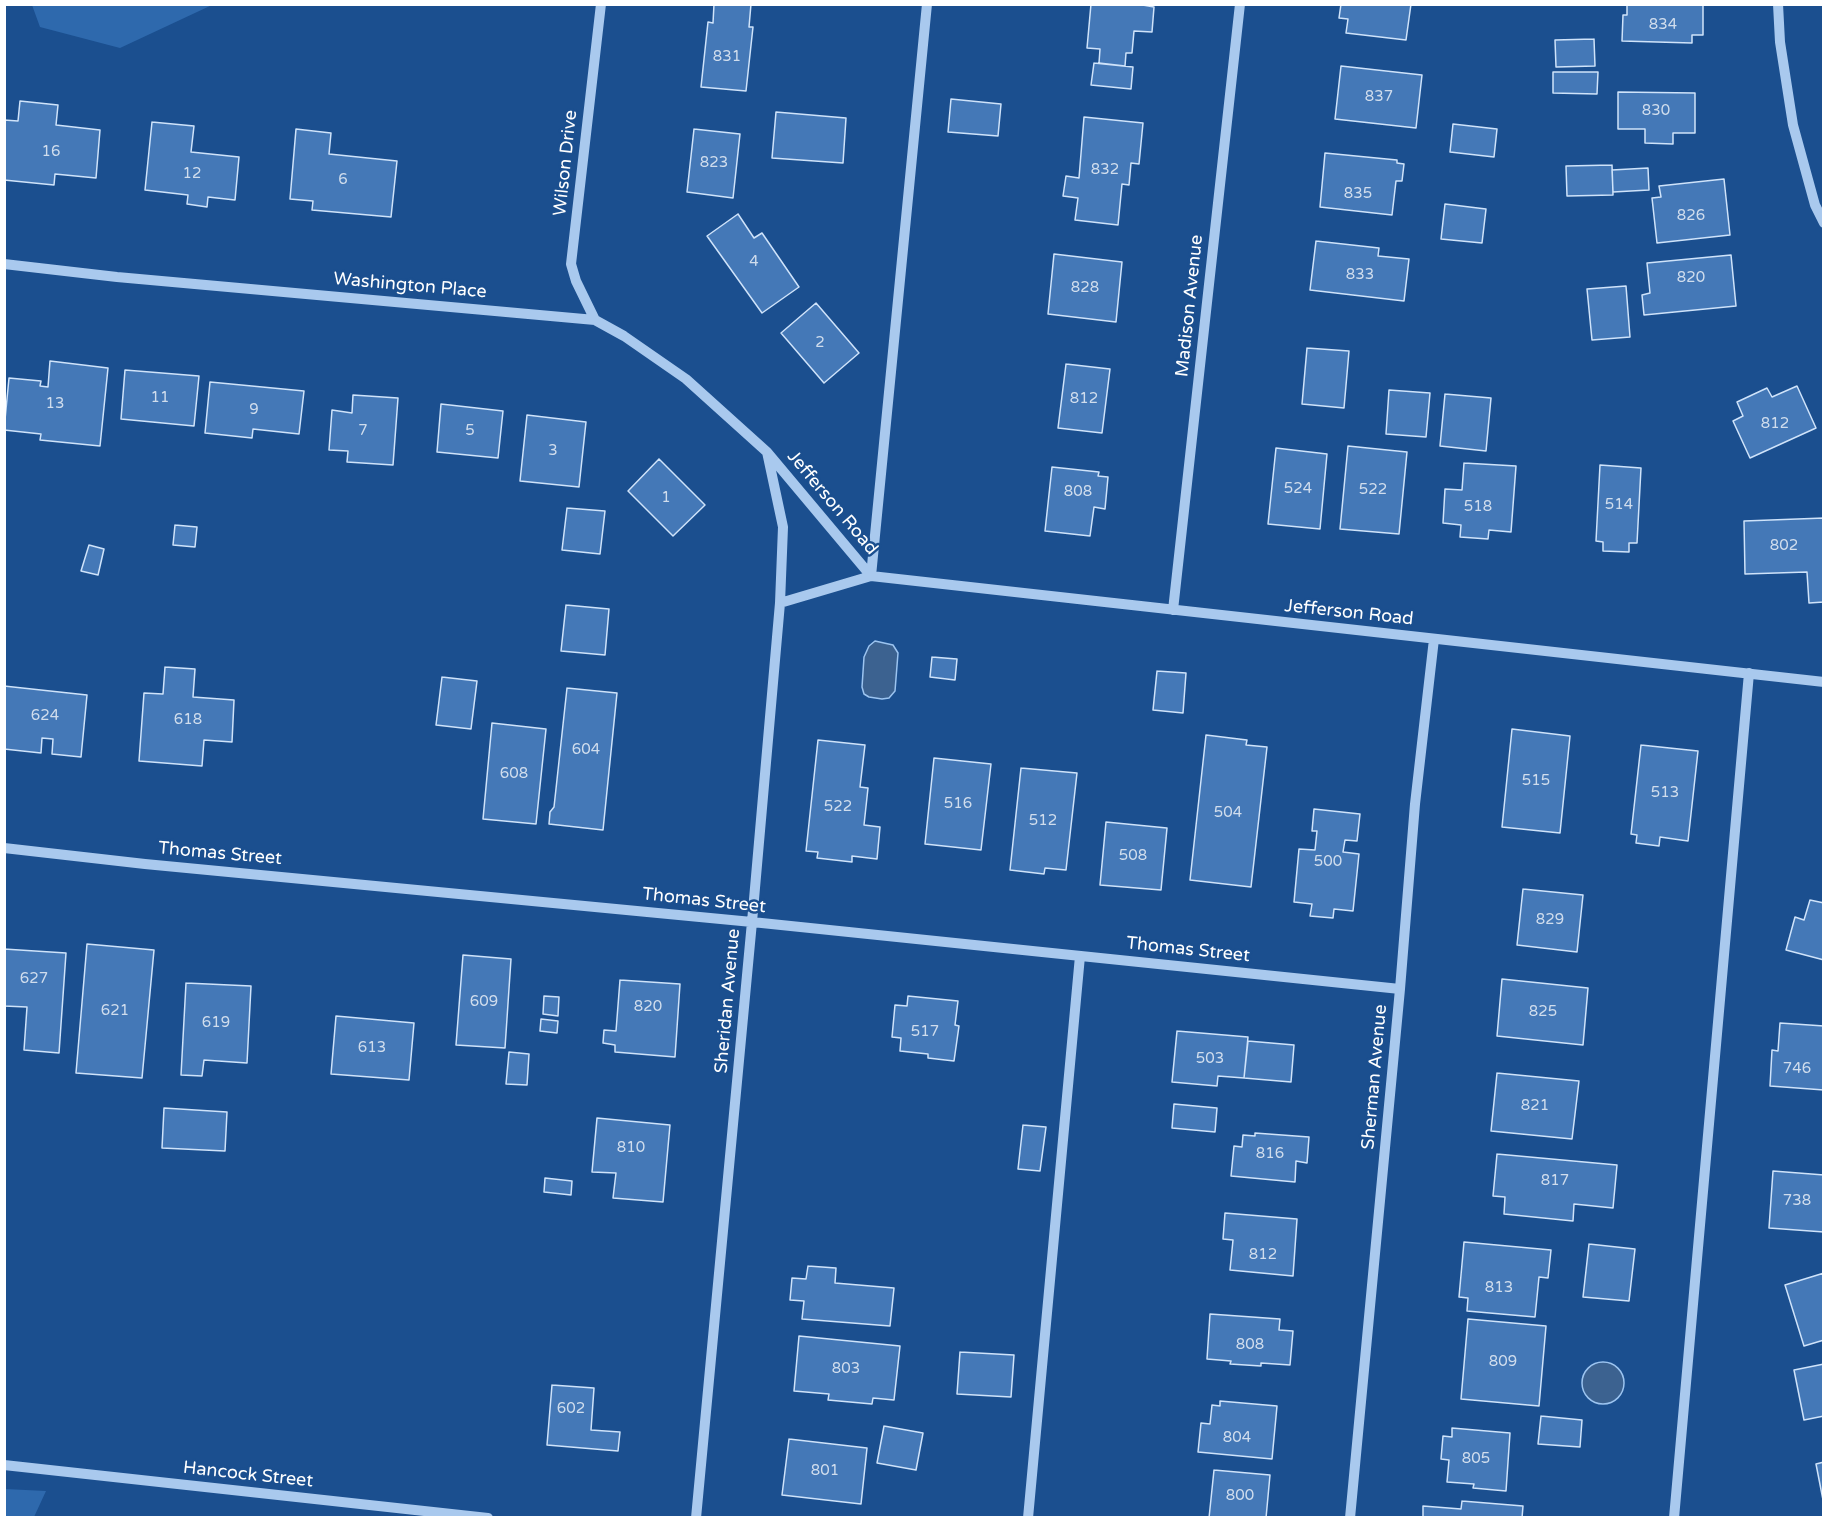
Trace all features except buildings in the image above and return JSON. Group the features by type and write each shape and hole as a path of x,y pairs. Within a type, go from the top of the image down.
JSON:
{"street":[{"name":"Wilson Drive","path":"595,320 576,281 571,264 601,4"},
{"path":"871,576 927,4"},
{"name":"Madison Avenue","path":"1173,610 1240,4"},
{"path":"1778,4 1780,42 1793,125 1815,205 1824,223"},
{"name":"Washington Place","path":"4,264 141,279 595,320 624,336 686,379 767,452"},
{"name":"Jefferson Road","path":"767,452 871,576"},
{"name":"Sheridan Avenue","path":"696,1518 780,603 783,527 767,452"},
{"name":"Jefferson Road","path":"780,603 871,576 1824,682"},
{"name":"Sherman Avenue","path":"1350,1518 1400,989 1415,804 1434,639"},
{"path":"1674,1518 1749,673"},
{"name":"Thomas Street","path":"4,848 1400,989"},
{"path":"1028,1518 1080,956"},
{"name":"Hancock Street","path":"4,1465 488,1518"}],"shaded area":[{"path":"32,4 212,5 120,48 40,27"},
{"path":"875,641 893,645 898,653 895,691 889,698 869,697 864,694 862,687 864,657 869,646"},
{"path":"1603,1362 1611,1363 1618,1368 1623,1375 1623,1391 1618,1398 1611,1403 1603,1404 1595,1403 1588,1398 1583,1391 1582,1383 1583,1375 1588,1368 1595,1363"},
{"path":"5,1489 46,1491 34,1517 5,1517"}]}
